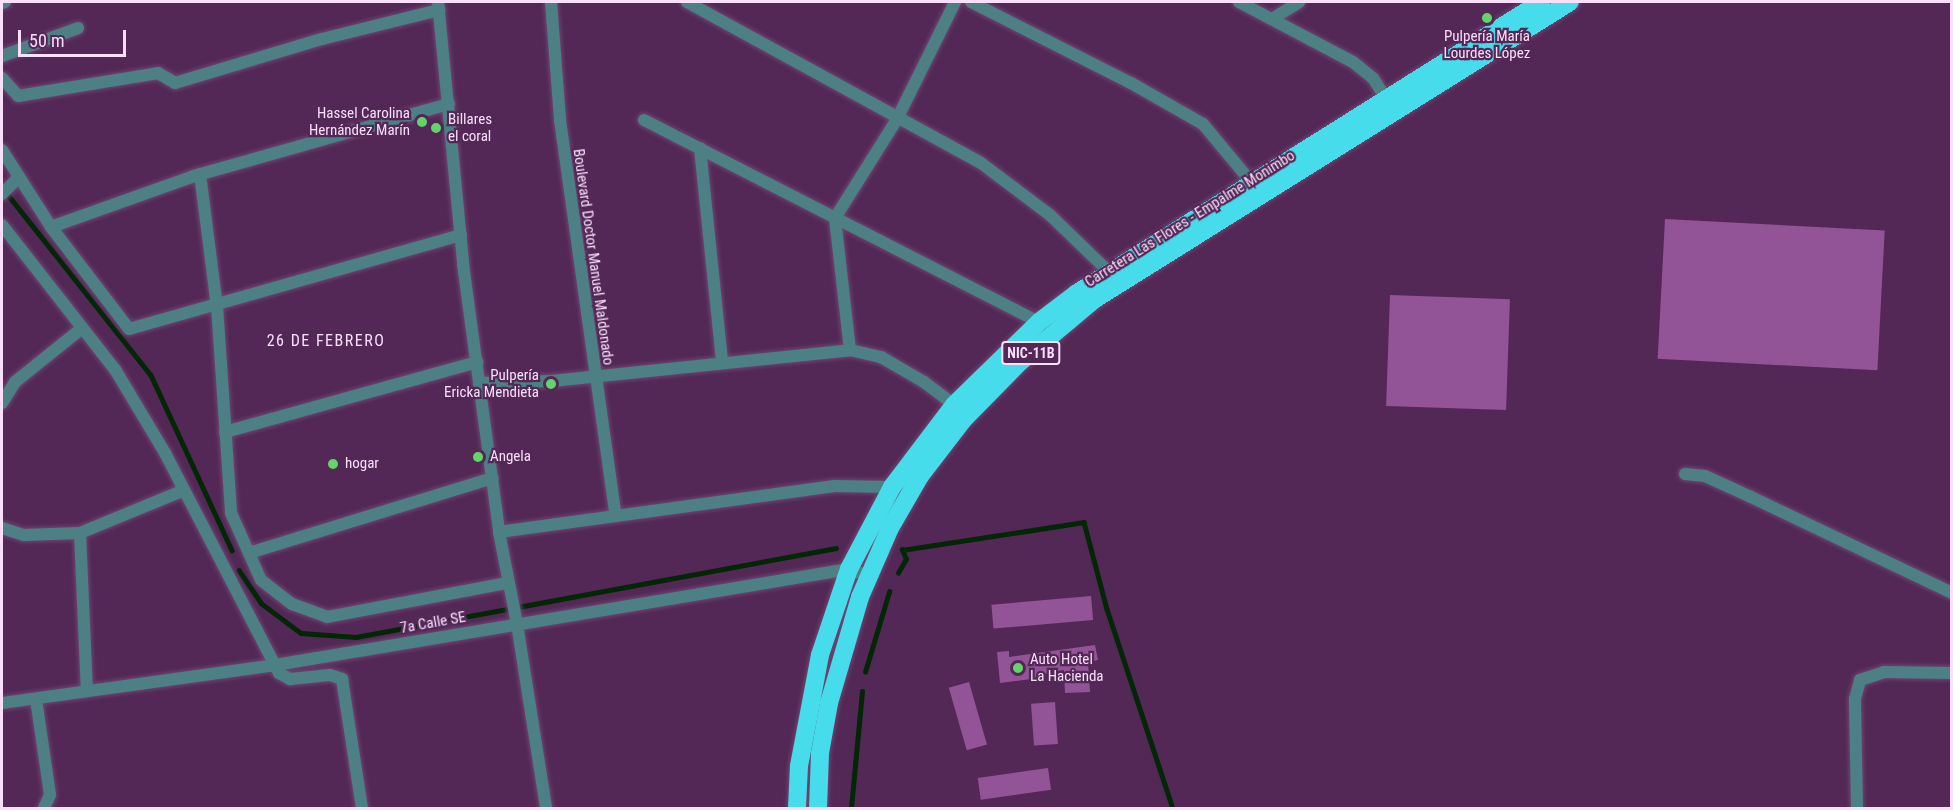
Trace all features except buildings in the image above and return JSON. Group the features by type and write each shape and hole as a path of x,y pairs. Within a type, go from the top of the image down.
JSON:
{"highway":[{"name":"Carretera Las Flores - Empalme Monimbo","path":"818,808 820,753 829,703 868,576 920,476 940,447 1001,379 1095,299 1385,97 1540,6 1570,2"},
{"name":"Carretera Las Flores - Empalme Monimbo","path":"797,808 799,766 820,655 849,569 892,487 954,405 1039,322 1109,272 1256,189 1540,6"}],"street":[{"name":"Boulevard Doctor Manuel Maldonado","path":"551,2 560,120 594,375 616,516"},
{"path":"687,2 981,163 1050,215 1109,272"},
{"path":"850,350 835,218 897,119 955,2"},
{"path":"971,2 1131,83 1203,124 1256,189"},
{"path":"1239,2 1353,62 1373,78 1385,97"},
{"path":"1272,19 1299,2"},
{"path":"2,78 18,96 158,73 175,83 438,6 461,235 499,532 507,583 517,621 546,808"},
{"path":"2,56 78,28"},
{"path":"51,227 200,174 449,104"},
{"path":"644,120 1039,322"},
{"path":"700,148 722,362"},
{"path":"2,150 15,181 129,329 217,306 461,235"},
{"path":"200,174 217,306 231,513 261,580 292,604 327,617 507,583"},
{"path":"2,194 15,181"},
{"path":"2,225 23,247 81,329 117,371 165,453 182,491 283,678 338,675 342,679 362,808"},
{"path":"2,403 15,382 81,329"},
{"path":"480,383 594,375 850,350 881,357 924,382 954,405"},
{"path":"225,432 477,362"},
{"path":"1685,474 1704,476 1952,593"},
{"path":"249,553 493,478"},
{"path":"499,532 833,486 892,487"},
{"path":"2,528 24,535 80,533 182,491"},
{"path":"80,533 87,691"},
{"name":"7a Calle SE","path":"2,704 275,665 517,621 849,569 868,576"},
{"path":"1857,808 1855,699 1860,680 1884,672 1952,673"},
{"path":"36,699 50,795 44,808"}],"waterway":[{"path":"5,191 151,375 232,550"},
{"path":"898,573 906,559 902,550 1084,522 1107,609 1173,808"},
{"path":"239,570 261,603 301,633 356,637 836,548"},
{"path":"865,672 889,592"},
{"path":"851,808 862,692"}],"place":[{"name":"Pulpería María Lourdes López","path":"1487,18"},
{"name":"Hassel Carolina Hernández Marín","path":"422,122"},
{"name":"Billares el coral","path":"436,128"},
{"name":"Pulpería Ericka Mendieta","path":"551,384"},
{"name":"Angela","path":"478,457"},
{"name":"hogar","path":"333,464"},
{"name":"Auto Hotel La Hacienda","path":"1018,668"}],"district":[{"name":"26 DE FEBRERO","path":"326,341"}]}
